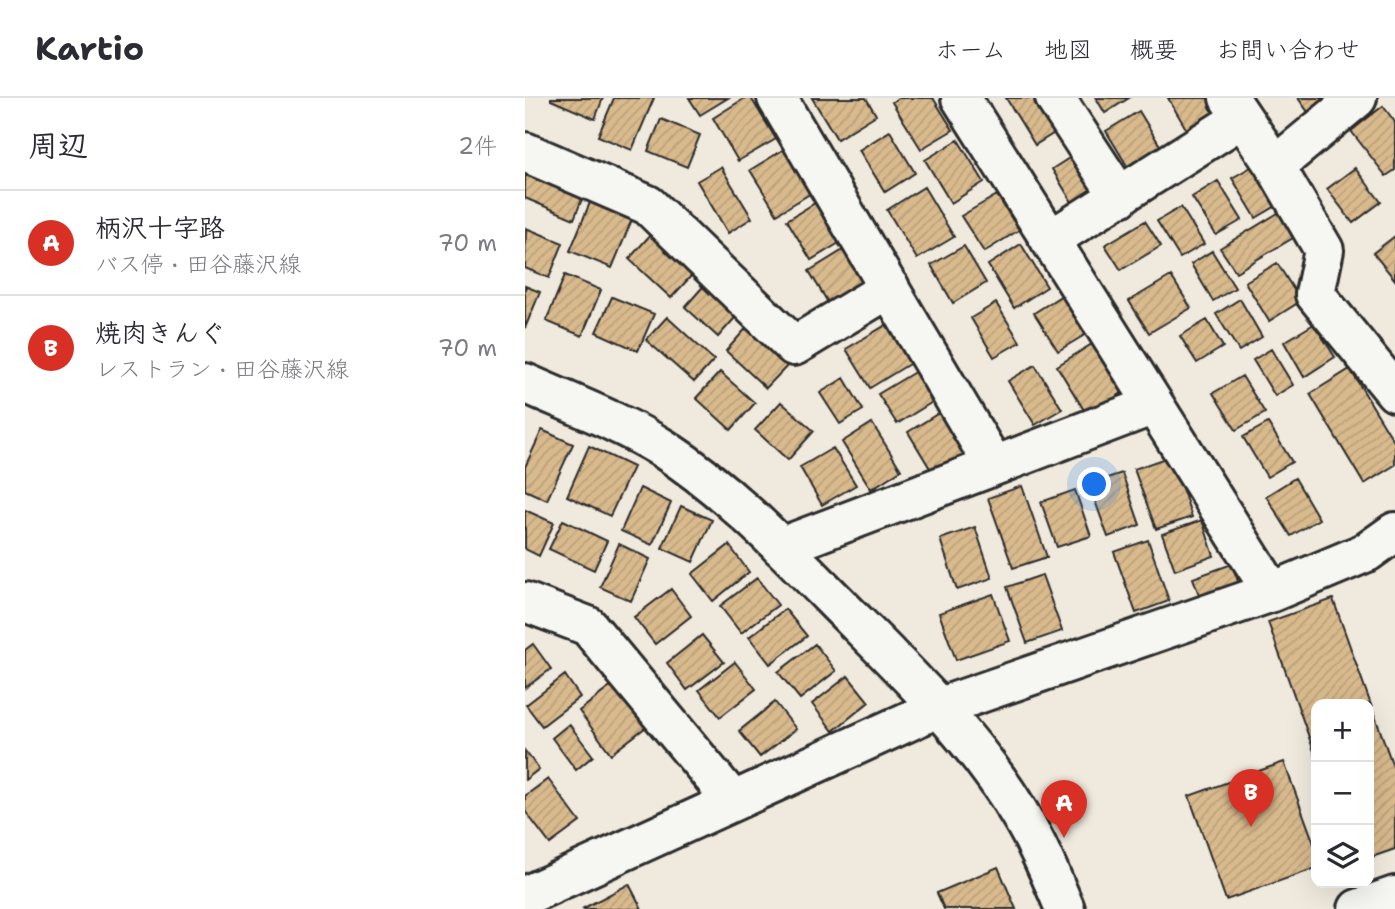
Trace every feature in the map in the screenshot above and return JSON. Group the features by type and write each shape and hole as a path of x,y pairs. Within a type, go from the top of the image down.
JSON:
{"street":[{"path":"777,98 994,466"},
{"path":"961,98 1272,592"},
{"path":"1055,98 1120,197"},
{"path":"1275,166 1357,98"},
{"path":"1050,240 1120,197 1235,108 1275,166 1324,250 1315,294 1393,385"},
{"path":"525,152 648,205 794,346 890,288"},
{"path":"525,383 625,427 663,449 709,481 781,547 940,707 988,767 1019,812 1044,858 1065,909"},
{"path":"781,547 1154,405"},
{"path":"526,895 940,707 1272,592 1367,552 1395,532"},
{"path":"525,602 588,626 733,801"},
{"path":"1358,909 1395,895"}],"building":[{"path":"551,98 603,98 595,119"},
{"path":"614,98 654,98 632,150 598,136"},
{"path":"689,98 728,98 700,115"},
{"path":"745,98 751,98 776,139 738,161 713,118"},
{"path":"812,98 866,98 876,115 837,139"},
{"path":"899,98 933,98 953,130 921,149 892,102"},
{"path":"1006,98 1046,98 1064,127 1035,145"},
{"path":"1096,98 1129,98 1105,113"},
{"path":"1168,98 1214,98 1222,112 1188,132"},
{"path":"1298,98 1327,98 1308,112"},
{"path":"1383,106 1395,122 1395,170 1386,176 1351,131"},
{"path":"1139,111 1162,149 1129,169 1106,131"},
{"path":"661,119 700,135 687,167 648,151"},
{"path":"890,131 915,173 885,192 859,150"},
{"path":"958,140 984,182 951,203 925,160"},
{"path":"786,148 813,192 777,214 750,170"},
{"path":"1074,155 1098,193 1075,207 1052,169"},
{"path":"1258,163 1283,202 1256,218 1232,178"},
{"path":"530,166 586,189 574,219 525,198 525,178"},
{"path":"721,167 752,218 728,233 697,181"},
{"path":"1355,168 1381,202 1353,223 1327,189"},
{"path":"1218,181 1242,220 1216,235 1192,197"},
{"path":"924,187 954,237 917,259 887,210"},
{"path":"997,195 1019,230 984,252 961,216"},
{"path":"591,200 633,217 612,268 570,251"},
{"path":"820,200 844,240 811,260 787,220"},
{"path":"1181,207 1204,244 1180,258 1157,221"},
{"path":"1283,210 1298,235 1236,272 1220,248"},
{"path":"1145,221 1161,246 1121,270 1105,245"},
{"path":"659,225 702,264 671,298 629,259"},
{"path":"526,228 563,243 549,278 525,268"},
{"path":"1395,236 1395,280 1373,253"},
{"path":"1021,244 1047,287 1014,308 988,265"},
{"path":"964,246 986,283 953,303 931,265"},
{"path":"845,249 868,287 832,309 809,271"},
{"path":"1212,251 1235,288 1213,301 1191,264"},
{"path":"1277,263 1301,301 1269,321 1245,282"},
{"path":"565,275 601,290 582,336 546,321"},
{"path":"1171,276 1191,308 1149,333 1129,301"},
{"path":"708,281 741,311 718,337 685,307"},
{"path":"525,286 540,292 525,328"},
{"path":"1064,294 1088,333 1058,351 1034,313"},
{"path":"612,297 654,314 638,351 596,332"},
{"path":"1240,299 1262,337 1239,351 1216,314"},
{"path":"996,303 1020,342 994,357 971,318"},
{"path":"667,317 714,360 694,382 646,340"},
{"path":"1207,320 1223,347 1197,363 1180,336"},
{"path":"891,322 914,361 870,388 846,349"},
{"path":"1314,324 1335,357 1304,377 1284,342"},
{"path":"749,325 790,363 766,388 726,351"},
{"path":"1092,344 1122,393 1087,415 1057,366"},
{"path":"1271,349 1293,385 1275,396 1253,360"},
{"path":"1035,365 1062,409 1035,425 1008,381"},
{"path":"923,367 942,396 897,424 878,394"},
{"path":"1350,369 1395,443 1395,465 1364,484 1310,394"},
{"path":"720,372 755,403 731,430 696,398"},
{"path":"1242,376 1265,413 1236,430 1213,393"},
{"path":"844,378 863,410 840,424 820,393"},
{"path":"781,402 814,431 788,460 755,430"},
{"path":"947,408 973,451 934,475 908,432"},
{"path":"872,423 901,470 871,489 842,442"},
{"path":"1268,423 1292,462 1267,477 1243,437"},
{"path":"542,430 573,444 547,500 525,490 525,467"},
{"path":"589,446 633,467 610,516 567,496"},
{"path":"833,448 856,485 822,505 800,467"},
{"path":"1171,456 1192,517 1156,529 1134,469"},
{"path":"1122,473 1140,525 1108,537 1089,484"},
{"path":"1295,478 1319,519 1291,536 1266,496"},
{"path":"1022,486 1047,557 1013,568 988,498"},
{"path":"640,488 671,503 652,545 621,531"},
{"path":"1075,490 1091,536 1057,547 1041,502"},
{"path":"681,506 712,520 693,562 662,548"},
{"path":"525,510 554,523 539,556 525,549"},
{"path":"563,520 607,541 594,570 549,549"},
{"path":"1202,520 1214,556 1175,570 1162,534"},
{"path":"975,527 992,578 957,590 940,539"},
{"path":"1148,540 1169,601 1136,613 1114,552"},
{"path":"619,544 650,559 631,601 600,587"},
{"path":"729,545 749,572 713,601 692,574"},
{"path":"1232,564 1241,590 1202,603 1193,578"},
{"path":"1042,575 1062,631 1027,643 1007,587"},
{"path":"757,578 778,605 741,633 720,606"},
{"path":"671,589 691,616 655,644 634,617"},
{"path":"993,594 1010,641 956,660 939,613"},
{"path":"1333,599 1369,699 1311,699 1311,743 1268,622"},
{"path":"785,609 807,636 770,664 749,637"},
{"path":"702,635 724,662 687,690 667,663"},
{"path":"533,644 551,669 525,688 525,650"},
{"path":"815,644 836,671 800,699 778,672"},
{"path":"735,662 756,689 720,717 699,690"},
{"path":"565,675 580,697 542,726 526,705"},
{"path":"848,676 869,702 833,731 812,704"},
{"path":"614,684 646,727 611,754 579,711"},
{"path":"775,702 796,729 760,757 739,731"},
{"path":"1374,713 1395,772 1395,849 1374,856"},
{"path":"569,724 593,756 576,770 552,738"},
{"path":"525,751 539,769 525,780"},
{"path":"1284,762 1311,835 1311,870 1226,900 1189,796"},
{"path":"548,779 580,822 550,844 525,811 525,796"},
{"path":"998,867 1016,909 944,909 937,893"},
{"path":"629,884 642,909 582,909"}],"place":[{"name":"焼肉きんぐ","path":"1251,827"},
{"name":"柄沢十字路","path":"1064,838"}]}
